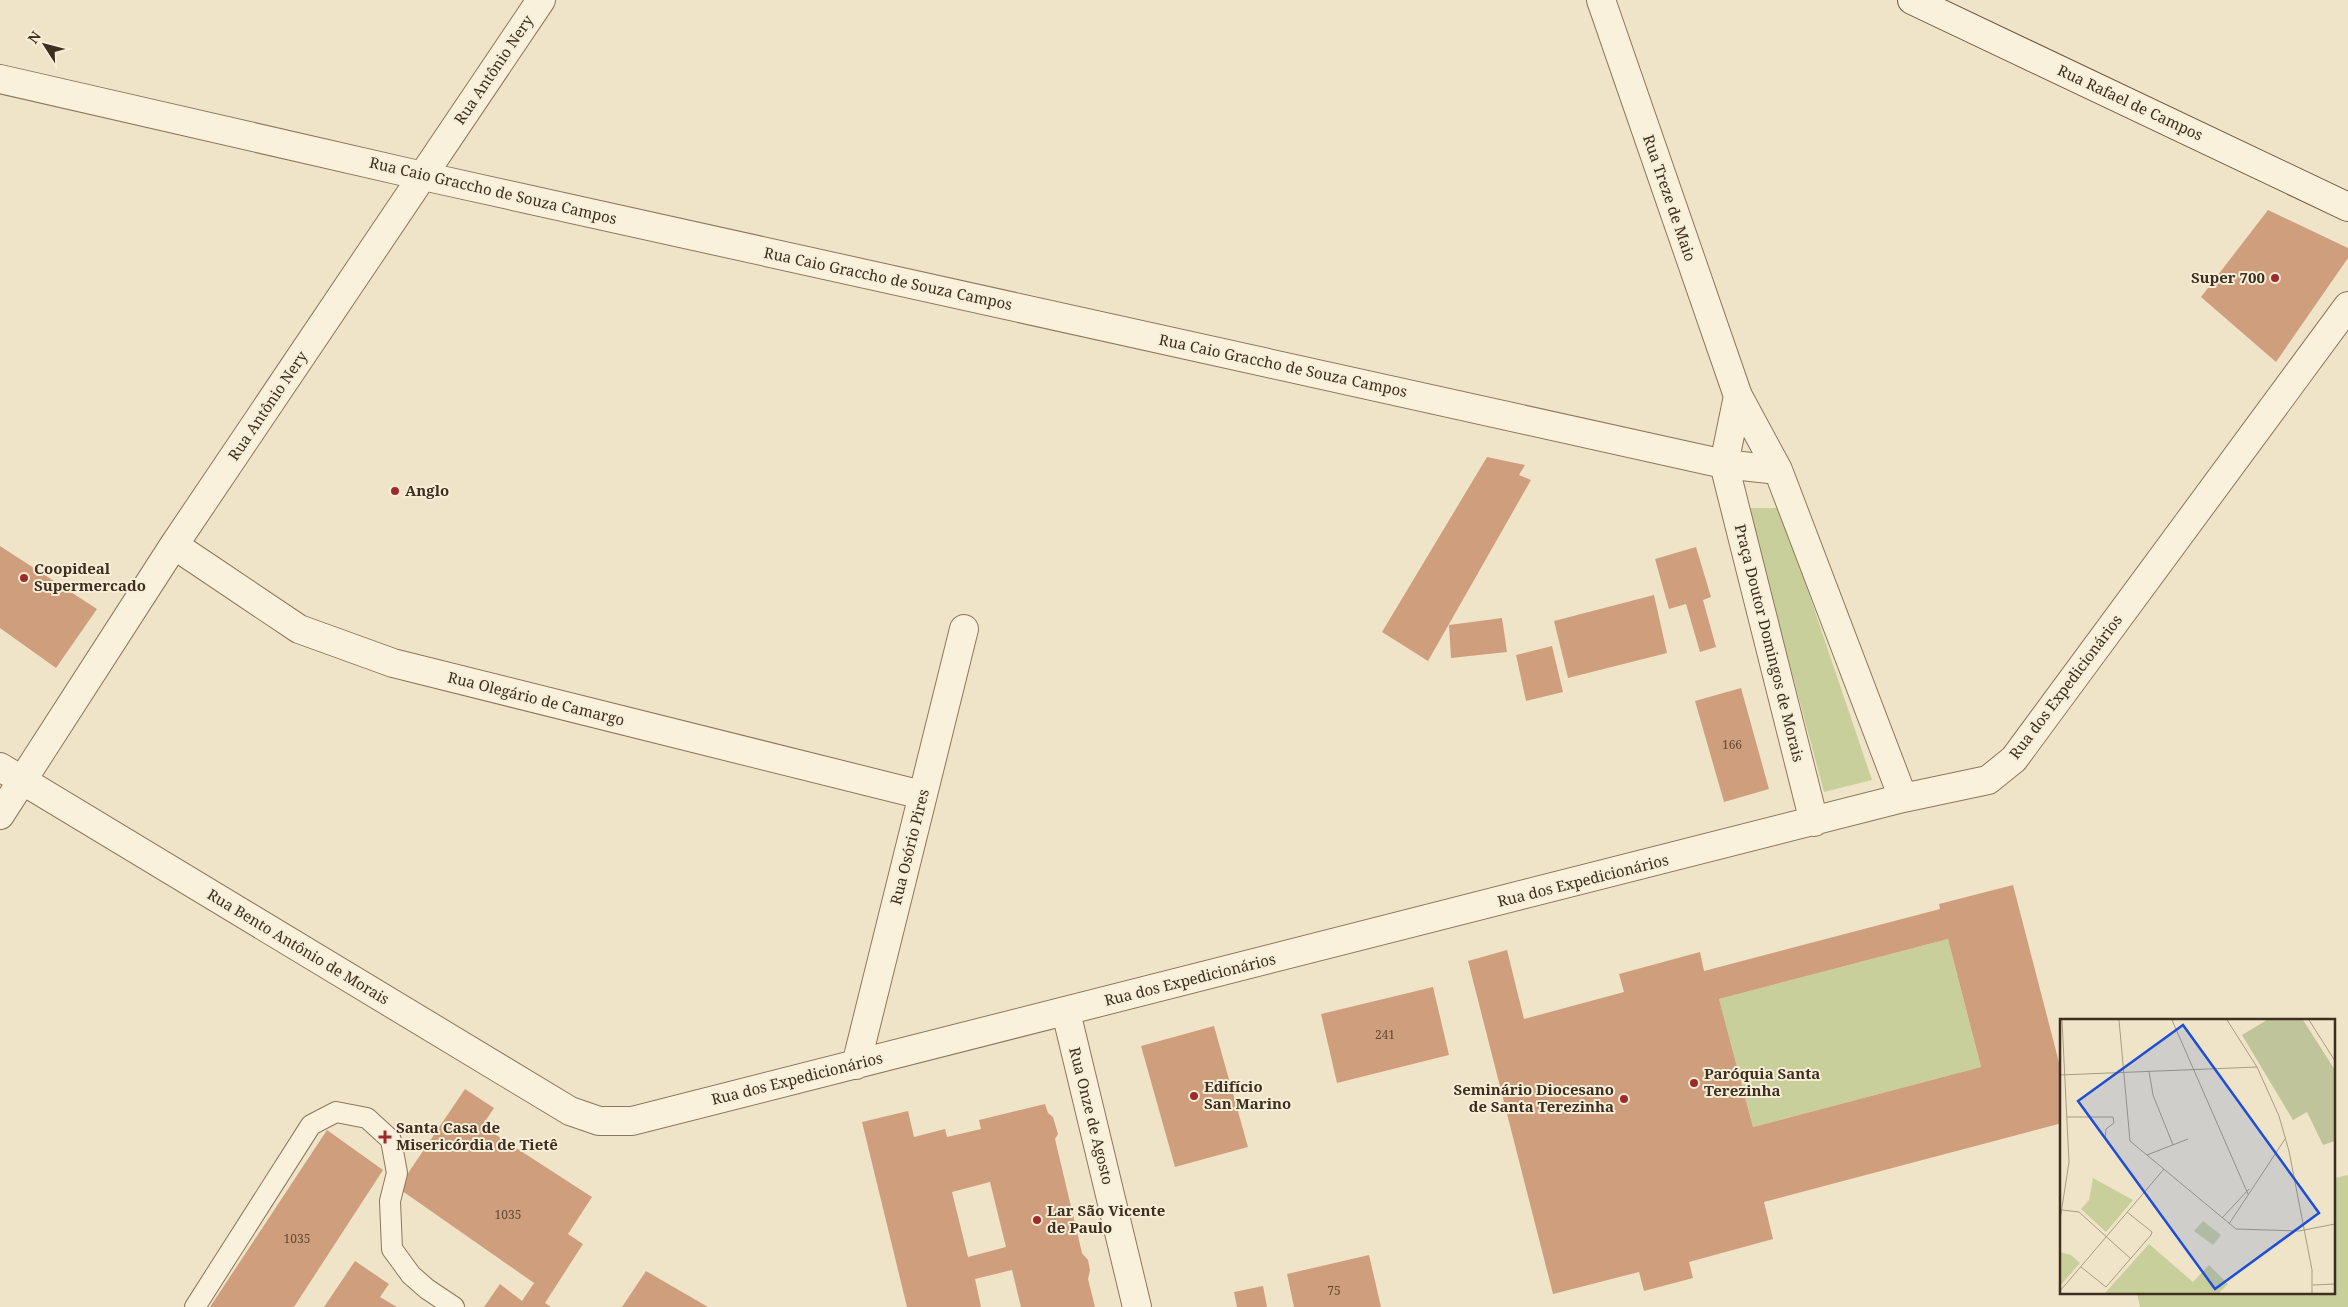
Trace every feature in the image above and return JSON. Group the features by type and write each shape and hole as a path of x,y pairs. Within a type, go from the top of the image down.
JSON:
{"street":[{"name":"Rua Antônio Nery","path":"0,815 174,545 542,0"},
{"name":"Rua Treze de Maio","path":"1601,0 1738,396 1778,470"},
{"name":"Rua Rafael de Campos","path":"1912,0 2348,206"},
{"name":"Rua Caio Graccho de Souza Campos","path":"0,78 423,176 1724,464 1778,470"},
{"name":"Rua dos Expedicionários","path":"598,1121 632,1121 1903,798 1988,780 2014,758 2348,306"},
{"path":"1724,464 1738,396"},
{"name":"Praça Doutor Domingos de Morais","path":"1724,464 1814,822"},
{"path":"1778,470 1903,798"},
{"name":"Rua Olegário de Camargo","path":"174,545 299,629 393,663 922,795"},
{"name":"Rua Osório Pires","path":"856,1065 964,629"},
{"name":"Rua Bento Antônio de Morais","path":"0,767 570,1111 598,1121"},
{"name":"Rua Onze de Agosto","path":"1066,1012 1137,1307"}],"lane":[{"path":"196,1307 311,1126 336,1112 368,1118 390,1140 398,1172 390,1201 392,1249 411,1276 454,1307"}],"green space":[{"path":"1748,508 1780,508 1872,780 1824,792"},
{"path":"1948,939 1981,1067 1753,1127 1719,999"},
{"path":"2348,1175 2348,1307 2140,1307 2137,1294 2336,1294 2336,1178"}],"building":[{"name":"Super 700","path":"2268,210 2348,248 2348,258 2276,362 2201,297"},
{"path":"1487,457 1525,465 1519,475 1531,480 1428,661 1382,632"},
{"name":"Coopideal Supermercado","path":"0,546 97,609 56,668 0,628"},
{"path":"1696,547 1711,597 1703,600 1716,647 1700,652 1686,604 1669,609 1655,559"},
{"path":"1654,595 1667,653 1568,678 1554,621"},
{"path":"1502,618 1507,652 1451,658 1449,625"},
{"path":"1552,646 1563,692 1526,701 1516,655"},
{"path":"1741,688 1769,789 1724,802 1695,701"},
{"name":"Seminário Diocesano de Santa Terezinha","path":"2013,885 2060,1066 2060,1124 1764,1202 1773,1239 1689,1262 1693,1278 1644,1291 1639,1272 1553,1294 1468,961 1507,950 1524,1019 1624,992 1619,974 1700,952 1704,971 1940,909 1939,904","holes":["1948,939 1981,1067 1753,1127 1719,999"]},
{"path":"1433,987 1449,1055 1337,1083 1321,1014"},
{"name":"Edifício San Marino","path":"1214,1026 1248,1147 1175,1167 1141,1046"},
{"path":"465,1089 494,1108 482,1126 592,1197 568,1234 583,1244 545,1303 551,1307 484,1307 500,1284 522,1301 534,1283 398,1188"},
{"name":"Lar São Vicente de Paulo","path":"1045,1104 1048,1113 1053,1117 1058,1134 1055,1139 1082,1253 1088,1260 1090,1270 1088,1279 1095,1307 1021,1307 1012,1270 975,1279 981,1307 907,1307 862,1122 908,1111 914,1137 945,1129 947,1137 981,1129 979,1120","holes":["990,1182 1006,1247 968,1257 952,1192"]},
{"path":"327,1130 383,1170 294,1307 210,1307"},
{"path":"1369,1255 1381,1307 1294,1307 1287,1274"},
{"path":"355,1261 389,1284 380,1297 397,1307 324,1307"},
{"path":"646,1271 708,1307 622,1307"},
{"path":"1263,1286 1267,1307 1237,1307 1234,1292"}],"place":[{"name":"Super 700","path":"2275,278"},
{"name":"Anglo","path":"395,491"},
{"name":"Coopideal Supermercado","path":"24,578"},
{"name":"Paróquia Santa Terezinha","path":"1694,1083"},
{"name":"Edifício San Marino","path":"1194,1096"},
{"name":"Seminário Diocesano de Santa Terezinha","path":"1624,1099"},
{"name":"Santa Casa de Misericórdia de Tietê","path":"385,1137"},
{"name":"Lar São Vicente de Paulo","path":"1037,1220"}]}
